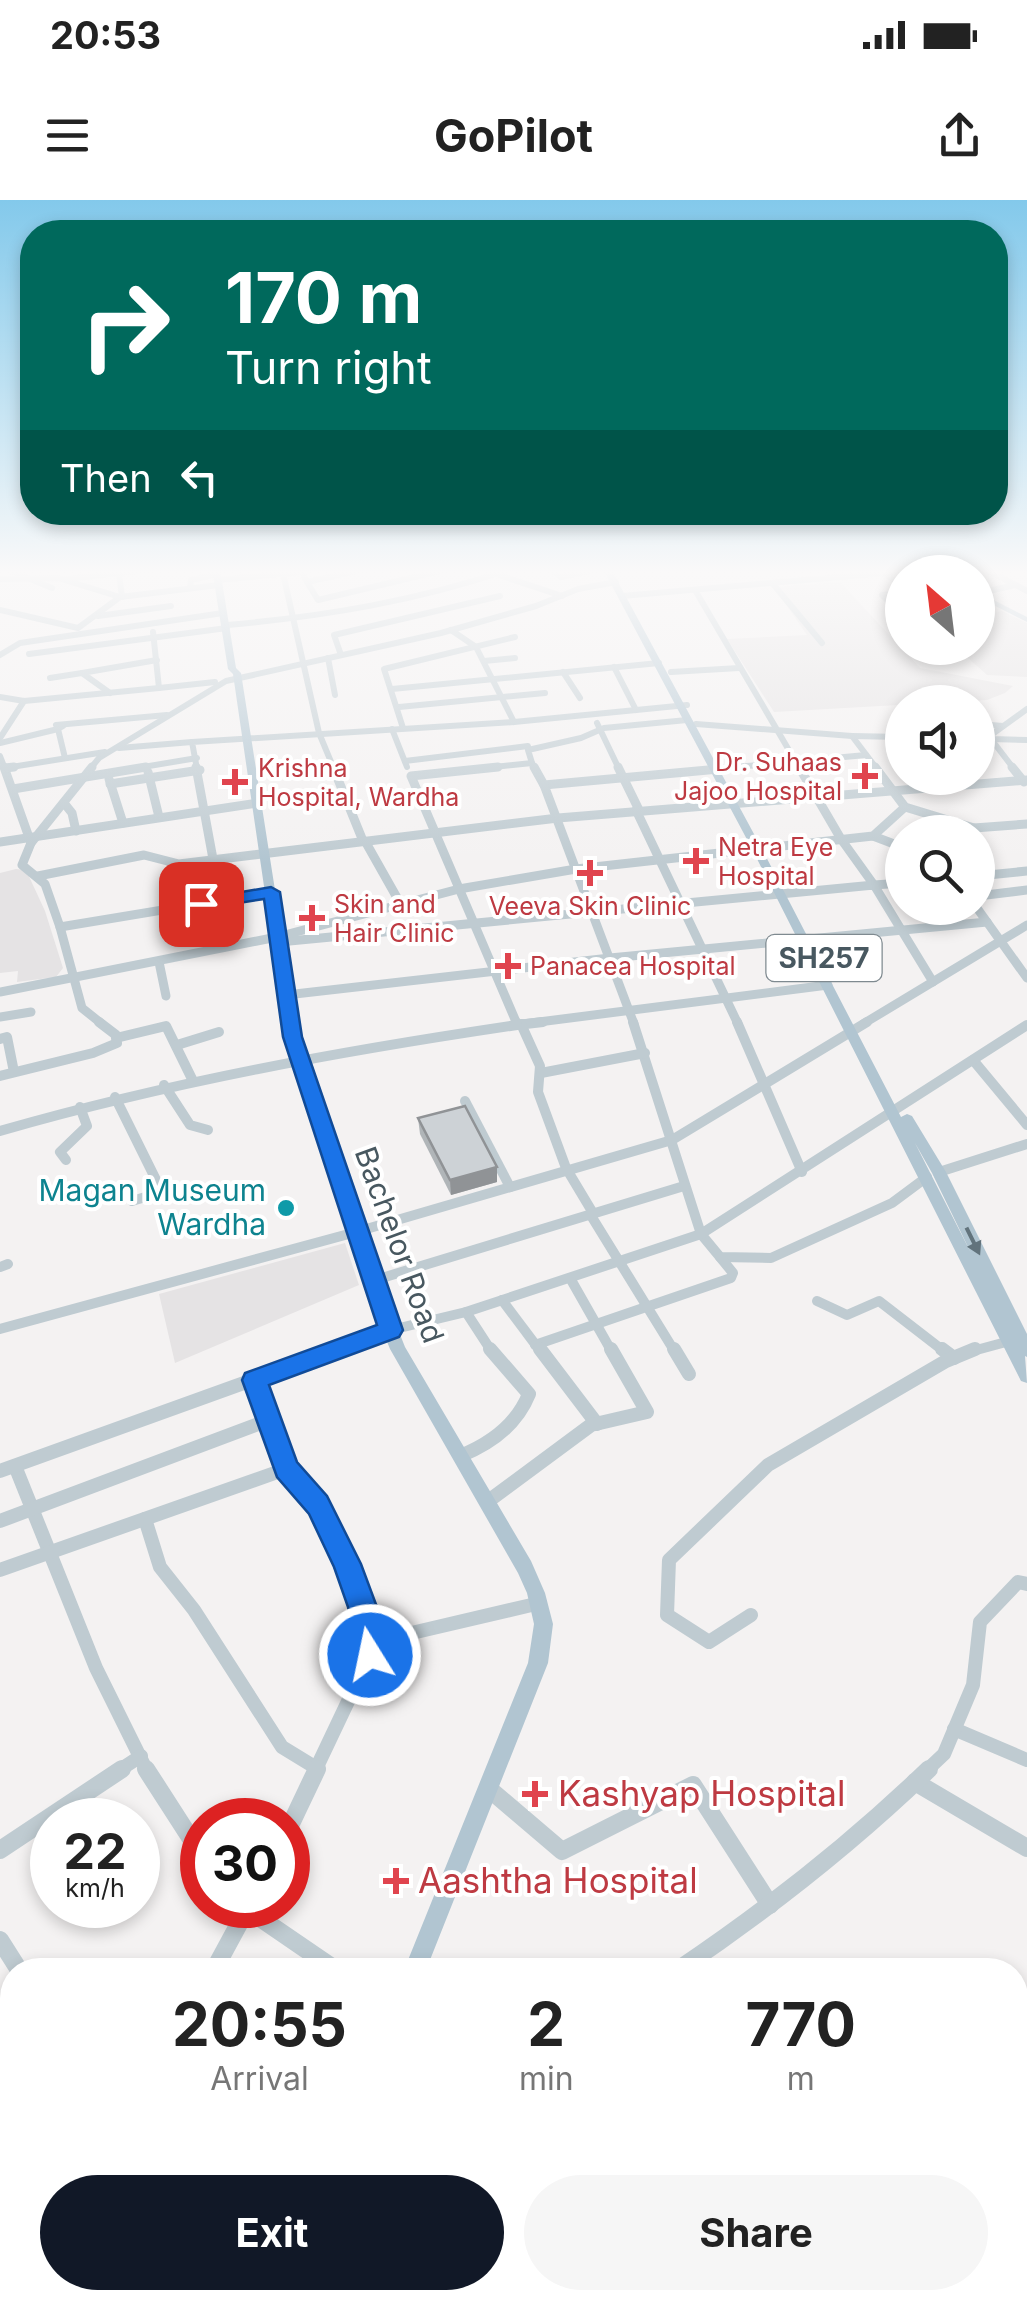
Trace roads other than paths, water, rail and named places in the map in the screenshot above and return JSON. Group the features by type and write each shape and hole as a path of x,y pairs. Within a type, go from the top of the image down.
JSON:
{"main road":[{"name":"Bachelor Road","path":"232,667 299,1058 391,1330 541,1602 546,1627 538,1663 420,1958"},
{"name":"SH257","path":"661,667 684,706"},
{"name":"SH257","path":"668,667 691,722 1027,1350"},
{"name":"SH257","path":"809,940 828,986 855,1029"},
{"name":"SH257","path":"933,1175 1006,1342 1027,1376"}],"street":[{"path":"50,678 114,667"},
{"path":"158,667 160,688"},
{"path":"0,697 24,701 160,688 282,667"},
{"path":"305,667 320,733 364,841 400,903"},
{"path":"330,667 336,694"},
{"path":"391,667 384,669 403,728"},
{"path":"488,667 529,748 558,818 645,1053 701,1234 734,1273 732,1278 535,1346"},
{"path":"392,689 610,667"},
{"path":"614,667 636,710"},
{"path":"671,672 739,668 819,796 841,839 933,982"},
{"path":"563,672 580,698"},
{"path":"82,673 110,693"},
{"path":"112,750 234,677"},
{"path":"399,707 545,693"},
{"path":"0,741 24,701"},
{"path":"5,768 112,750 246,736 515,722 684,706"},
{"path":"995,734 1027,709"},
{"path":"593,714 658,859 726,996 802,1172"},
{"path":"0,741 70,723 167,715"},
{"path":"405,761 529,748 601,730 691,722 885,737"},
{"path":"995,725 1027,724"},
{"path":"58,729 66,801 76,830"},
{"path":"392,729 493,971 541,1072 538,1092 568,1170 618,1262 689,1374"},
{"path":"852,736 885,781"},
{"path":"21,738 29,764"},
{"path":"995,738 1027,740"},
{"path":"192,742 213,859"},
{"path":"995,743 1026,782"},
{"path":"99,754 123,823"},
{"path":"99,754 86,776 33,839 22,866 46,884 82,1008 116,1038"},
{"path":"544,785 866,755"},
{"path":"0,756 33,839"},
{"path":"13,789 196,758"},
{"path":"411,776 532,763"},
{"path":"147,766 159,817"},
{"path":"110,784 200,770"},
{"path":"995,784 1026,782"},
{"path":"38,876 144,855 179,864 558,818 885,790"},
{"path":"896,795 905,807 928,815"},
{"path":"0,842 258,803"},
{"path":"873,836 905,807"},
{"path":"995,827 1027,824"},
{"path":"0,992 277,939 459,889 576,869 761,847 873,836 885,840"},
{"path":"995,875 1027,872"},
{"path":"277,939 885,884"},
{"path":"995,894 1027,890"},
{"path":"60,927 271,892"},
{"path":"0,1329 356,1232 672,1140 1027,924"},
{"path":"286,996 610,958 959,925"},
{"path":"989,925 1027,978"},
{"path":"159,962 166,996"},
{"path":"0,1131 164,1085 299,1058 726,996 828,986"},
{"path":"0,1017 31,1012"},
{"path":"180,1827 141,1756 32,1510 8,1468 391,1330 466,1312 701,1234 1027,1025"},
{"path":"116,1038 166,1026 192,1079"},
{"path":"177,1045 219,1032"},
{"path":"0,1039 7,1037 14,1072"},
{"path":"0,1076 107,1049 116,1043 116,1038"},
{"path":"541,1072 645,1053"},
{"path":"973,1060 1027,1126"},
{"path":"164,1085 190,1125 208,1130"},
{"path":"114,1098 162,1192 132,1201"},
{"path":"465,1101 510,1187"},
{"path":"66,1160 60,1152 87,1126 80,1107"},
{"path":"720,1258 771,1258 892,1204 933,1175 1027,1144"},
{"path":"372,1281 684,1186"},
{"path":"487,1502 598,1424 647,1412 570,1278"},
{"path":"502,1300 598,1424"},
{"path":"817,1302 847,1315 875,1301 883,1303 954,1358"},
{"path":"460,1456 480,1450 526,1407 529,1394 497,1360 466,1312"},
{"path":"751,1615 710,1642 667,1615 668,1560 768,1465 954,1358 982,1346 1006,1342"},
{"path":"254,1380 286,1468 318,1505 347,1564 369,1643 370,1655 304,1798"},
{"path":"0,1521 269,1420"},
{"path":"0,1570 286,1468"},
{"path":"145,1519 160,1567 194,1610 282,1746 318,1769"},
{"path":"695,1958 879,1817 944,1754 973,1685 980,1622 1018,1582 1027,1584"},
{"path":"369,1643 541,1602"},
{"path":"954,1729 1027,1760"},
{"path":"0,1850 141,1756"},
{"path":"915,1782 1027,1848"},
{"path":"488,1788 562,1851 693,1785 770,1904"},
{"path":"220,1958 235,1928"},
{"path":"275,1928 319,1958"}],"place":[{"name":"Dr. Suhaas Jajoo Hospital","path":"865,776"},
{"name":"Krishna Hospital, Wardha","path":"235,782"},
{"name":"Netra Eye Hospital","path":"696,861"},
{"name":"Veeva Skin Clinic","path":"590,873"},
{"name":"Skin and Hair Clinic","path":"312,918"},
{"name":"Panacea Hospital","path":"508,966"},
{"name":"Magan Museum Wardha","path":"286,1208"},
{"name":"Kashyap Hospital","path":"535,1794"},
{"name":"Aashtha Hospital","path":"396,1881"}]}
